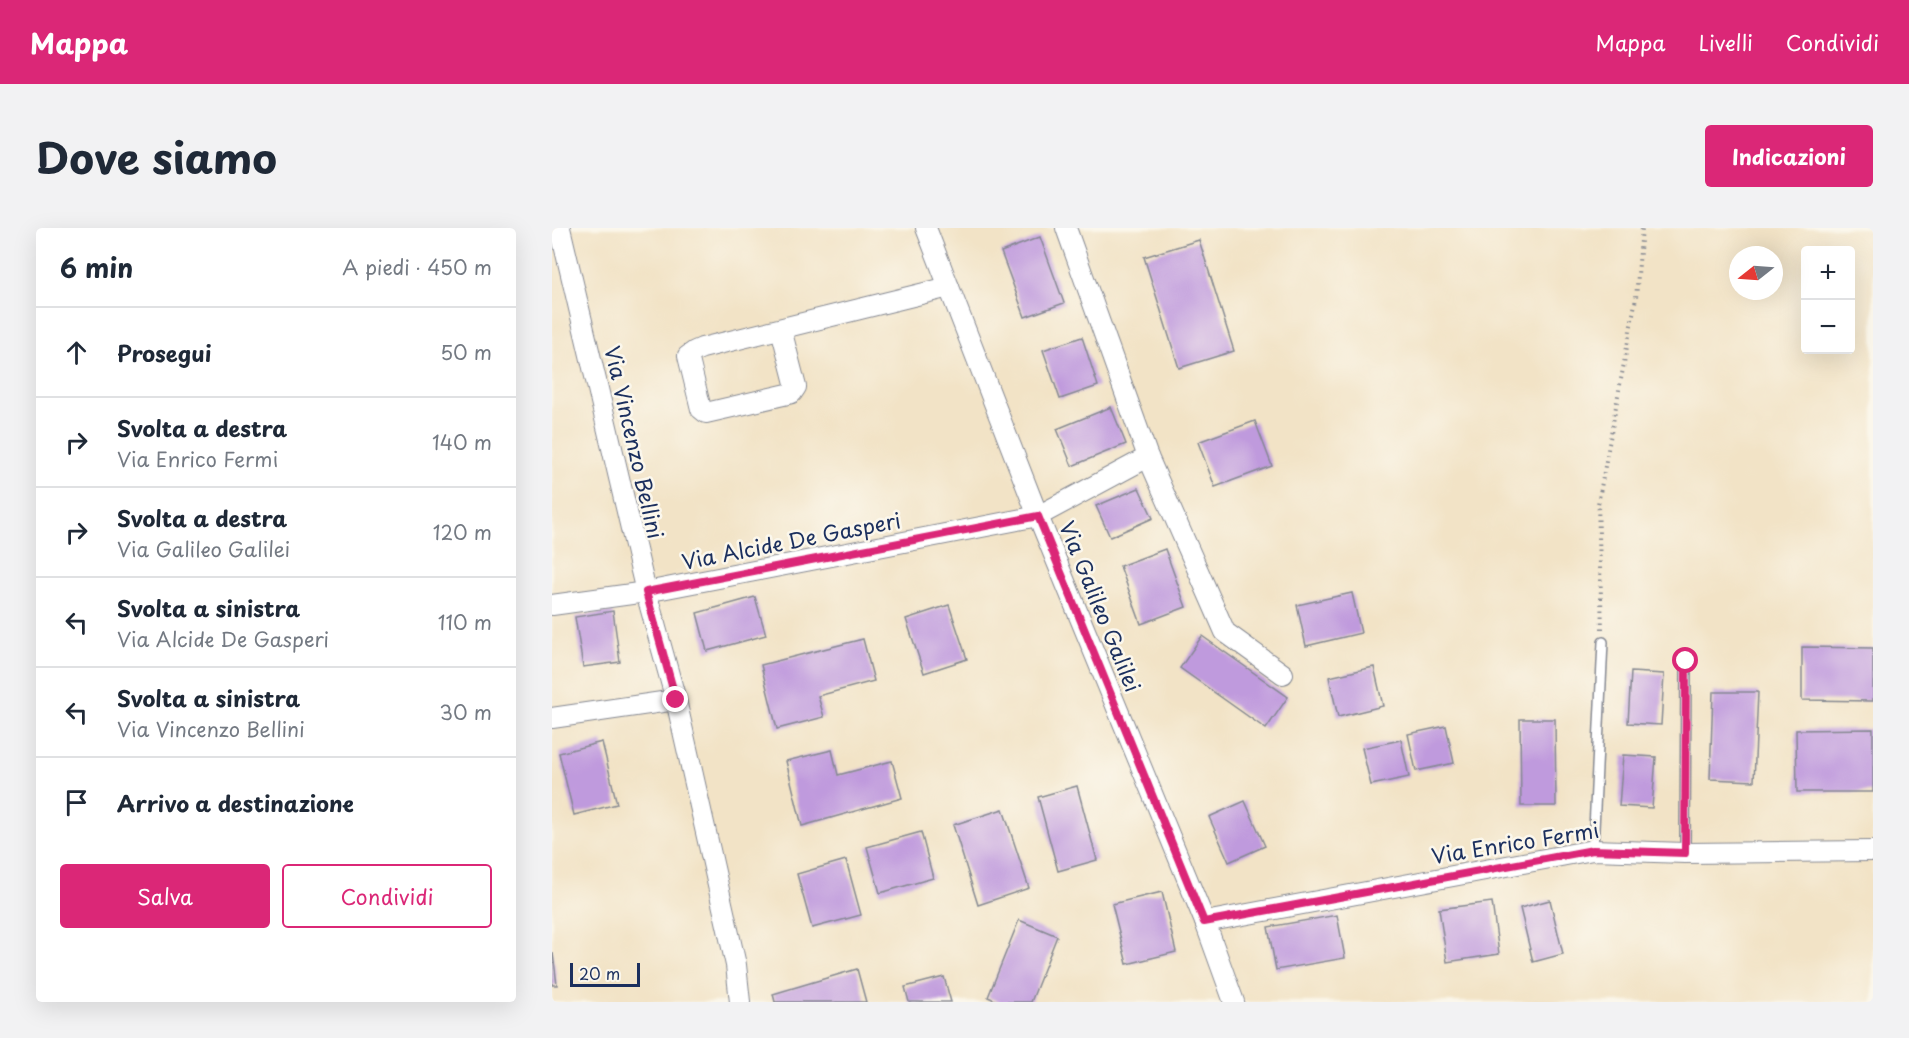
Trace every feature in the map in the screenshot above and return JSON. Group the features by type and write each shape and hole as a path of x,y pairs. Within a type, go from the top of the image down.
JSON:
{"street":[{"name":"Via Vincenzo Bellini","path":"560,228 646,592 676,700 736,965 740,1002"},
{"name":"Via Galileo Galilei","path":"926,228 1038,516 1204,922 1234,1002"},
{"path":"1066,228 1148,457 1225,632 1283,674"},
{"path":"782,329 796,387 792,393 706,413 701,409 688,356 695,351 702,348 949,287"},
{"name":"Via Alcide De Gasperi","path":"552,605 646,592 1038,516 1148,457"},
{"path":"552,718 676,700"},
{"name":"Via Enrico Fermi","path":"1204,922 1593,850 1685,853 1873,851"}],"lane":[{"path":"1593,850 1603,642"},
{"path":"1685,853 1686,661"}],"path":[{"path":"1603,642 1598,504 1636,298 1642,228"}],"building":[{"path":"1040,237 1064,303 1025,317 1001,252"},
{"path":"1199,240 1234,351 1179,368 1144,257"},
{"path":"1082,337 1098,386 1060,399 1043,350"},
{"path":"1111,407 1126,444 1072,466 1057,429"},
{"path":"1255,421 1272,466 1215,487 1198,442"},
{"path":"1139,488 1153,518 1110,537 1096,506"},
{"path":"1165,549 1186,607 1141,624 1120,566"},
{"path":"1352,593 1361,633 1306,646 1297,605"},
{"path":"755,597 766,635 707,651 697,613"},
{"path":"949,605 967,659 924,673 906,619"},
{"path":"613,611 620,662 583,667 575,617"},
{"path":"1202,636 1288,697 1266,729 1180,668"},
{"path":"863,639 874,681 818,696 824,717 777,729 761,665"},
{"path":"1802,647 1873,648 1873,701 1802,700"},
{"path":"1374,667 1383,706 1338,717 1329,677"},
{"path":"1631,672 1664,674 1661,725 1628,723"},
{"path":"1713,692 1758,692 1754,781 1710,779"},
{"path":"1520,719 1555,719 1556,806 1521,806"},
{"path":"1446,726 1454,763 1416,771 1408,734"},
{"path":"1873,729 1873,792 1797,792 1796,730"},
{"path":"1401,740 1409,777 1371,785 1362,748"},
{"path":"602,742 617,804 574,815 559,753"},
{"path":"832,750 838,775 892,761 902,798 802,826 786,761"},
{"path":"1623,755 1656,757 1652,808 1619,806"},
{"path":"1077,786 1097,860 1058,871 1038,797"},
{"path":"1245,801 1265,846 1229,862 1209,817"},
{"path":"1003,809 1029,888 978,905 953,825"},
{"path":"921,832 933,878 880,893 867,847"},
{"path":"846,860 861,915 812,928 797,874"},
{"path":"1162,892 1176,952 1127,964 1112,904"},
{"path":"1550,900 1563,954 1533,962 1520,908"},
{"path":"1492,902 1499,954 1447,962 1439,909"},
{"path":"1337,915 1345,958 1276,970 1268,927"},
{"path":"1019,920 1057,936 1031,1002 999,1002 988,997"},
{"path":"553,953 557,985 552,985"},
{"path":"857,969 866,1002 775,1002 773,994"},
{"path":"944,977 951,1002 909,1002 905,987"}],"route":[{"path":"676,700 646,592 1038,516 1204,922 1593,850 1685,853 1686,661"}]}
